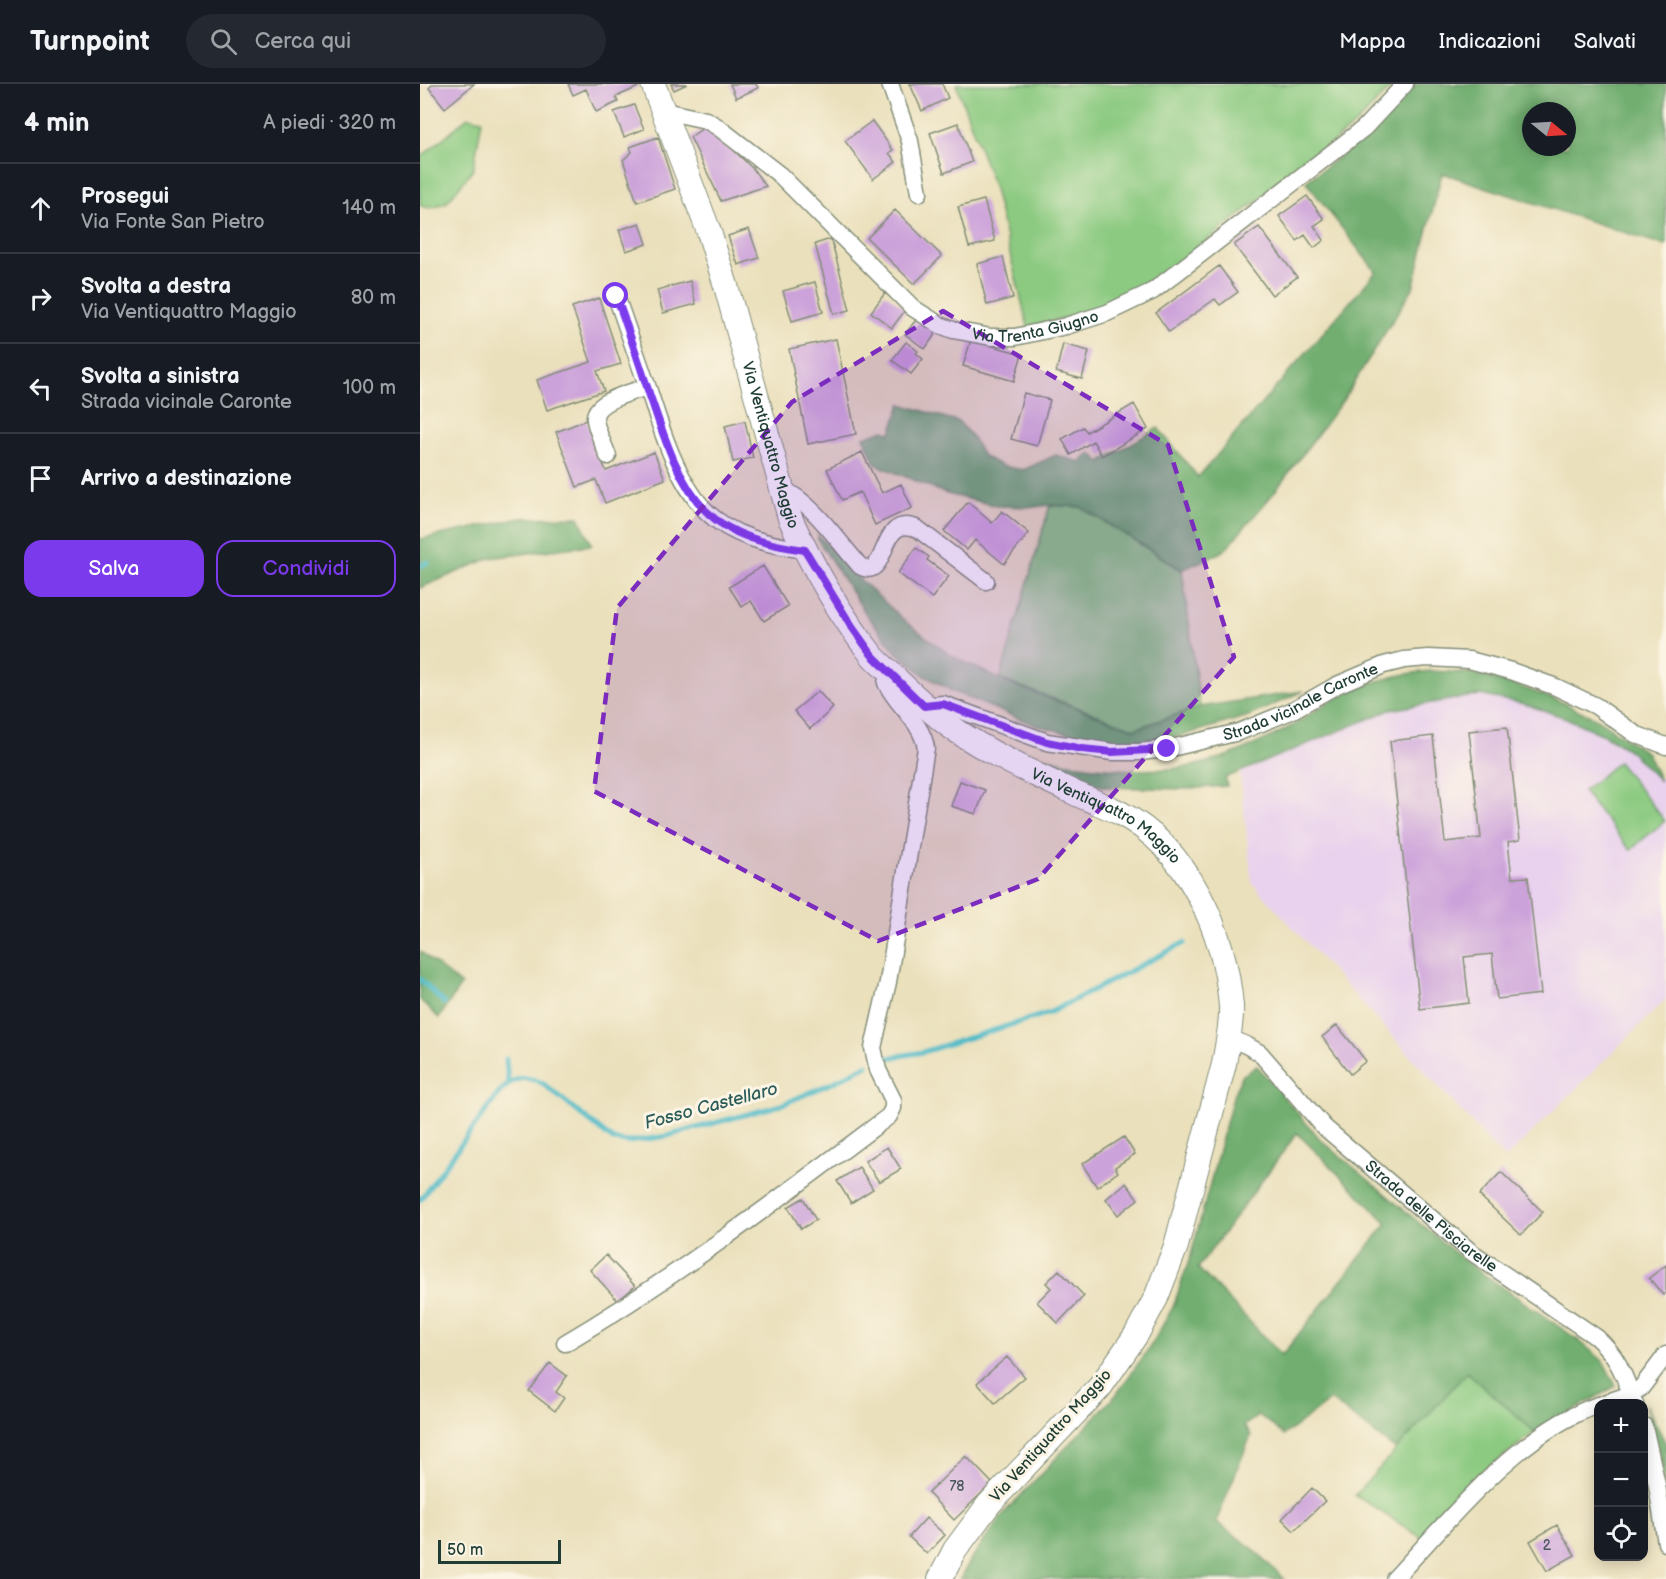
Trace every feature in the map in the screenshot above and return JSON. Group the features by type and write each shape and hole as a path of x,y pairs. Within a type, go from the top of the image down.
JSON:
{"main road":[{"name":"Via Ventiquattro Maggio","path":"653,84 709,232 790,518 805,550 859,637 872,655 924,706 952,727 987,749 1121,813 1151,834 1176,859 1192,883 1217,941 1226,975 1231,1007 1228,1038 1216,1095 1176,1246 1156,1298 1136,1335 1100,1387 989,1504 955,1550 940,1579"}],"street":[{"path":"890,84 910,141 919,193"},
{"name":"Via Trenta Giugno","path":"664,111 706,120 780,175 913,308 952,330 991,337 1015,337 1066,326 1121,307 1153,291 1364,128 1405,84"},
{"path":"616,296 667,444 692,492 706,511 728,527 757,541 805,550"},
{"path":"608,456 595,420 596,413 600,407 612,400 647,387"},
{"path":"781,488 796,496 860,567 866,570 878,565 884,546 897,529 902,526 911,526 986,581"},
{"name":"Strada vicinale Caronte","path":"924,706 943,704 1047,742 1112,752 1139,752 1167,749 1239,732 1291,711 1337,685 1384,665 1428,658 1469,660 1511,671 1556,687 1596,706 1635,734 1666,746"},
{"path":"564,1343 622,1309 720,1240 880,1123 889,1116 893,1108 893,1100 878,1070 873,1048 888,982 926,748 924,737 917,725 892,697 886,684 891,673"},
{"name":"Strada delle Pisciarelle","path":"1228,1038 1260,1053 1324,1127 1470,1251 1610,1349 1633,1399"},
{"path":"1633,1399 1666,1355"},
{"path":"1394,1579 1491,1476 1562,1422 1594,1407"},
{"path":"1648,1444 1666,1543"}],"highlighted area":[{"path":"943,311 1168,445 1234,657 1038,879 878,941 594,791 617,608 792,402"}],"shaded area":[{"path":"1479,695 1524,704 1566,718 1604,735 1630,751 1659,780 1666,774 1666,999 1505,1159 1252,883 1240,773 1390,710"}],"green space":[{"path":"956,84 1339,84 1343,89 1349,84 1394,84 1357,123 1173,267 1134,292 1088,312 1028,327 993,185"},
{"path":"1416,84 1666,84 1666,246 1442,173 1413,288 1343,400 1273,494 1224,551 1182,570 1081,507 998,506 947,494 875,464 864,437 884,430 891,433 901,404 959,422 973,438 983,456 1002,466 1023,470 1056,455 1080,462 1091,453 1100,462 1158,428 1198,477 1376,272 1306,182 1370,134"},
{"path":"468,117 482,120 473,170 447,202 430,208 420,206 420,158"},
{"path":"1050,505 1081,507 1182,570 1200,707 1135,729 1000,679"},
{"path":"579,517 592,545 490,558 420,588 420,539 521,518"},
{"path":"818,535 852,572 906,622 952,656 1008,683 1135,729 1200,707 1304,691 1249,716 1184,735 1124,743 1071,734 1032,724 954,692 925,676 897,653 866,614 818,540"},
{"path":"1430,671 1470,673 1512,684 1557,700 1597,719 1647,753 1660,781 1630,751 1604,735 1566,718 1524,704 1479,695 1390,710 1225,778 1227,786 1182,789 1106,787 1067,775 1007,746 1092,767 1141,770 1186,767 1227,756 1254,745 1292,726 1332,700 1360,687 1406,674"},
{"path":"1618,762 1665,821 1630,850 1583,791"},
{"path":"420,951 461,985 439,1018 420,1000"},
{"path":"1257,1066 1320,1139 1466,1262 1577,1339 1603,1361 1616,1386 1535,1432 1467,1372 1396,1450 1331,1400 1284,1435 1259,1415 1244,1426 1251,1435 1216,1522 1251,1547 1284,1579 960,1579 971,1559 1005,1512 1116,1395 1152,1344 1173,1307 1191,1255 1234,1093 1242,1076","holes":["1297,1133 1387,1223 1282,1355 1198,1268"]},
{"path":"1467,1372 1535,1432 1481,1473 1422,1538 1355,1495"},
{"path":"1648,1408 1666,1444 1666,1493"}],"building":[{"path":"433,84 474,84 445,108 429,88"},
{"path":"568,84 637,84 638,87 616,97 618,102 596,112 586,89 573,95"},
{"path":"671,84 687,84 674,90"},
{"path":"730,84 756,84 758,88 736,98"},
{"path":"910,84 942,84 948,98 922,111"},
{"path":"634,105 644,129 624,137 614,112"},
{"path":"872,121 893,150 889,153 896,162 873,179 845,141"},
{"path":"958,123 972,162 944,173 930,133"},
{"path":"708,125 753,169 766,186 721,201 690,137"},
{"path":"658,137 675,189 637,202 623,160 632,152 630,147"},
{"path":"1307,196 1324,219 1314,226 1324,240 1314,248 1305,235 1297,241 1279,216"},
{"path":"984,200 995,241 969,247 958,207"},
{"path":"895,210 942,256 914,284 867,238"},
{"path":"640,223 647,244 626,251 619,230"},
{"path":"1259,227 1297,277 1272,295 1234,245"},
{"path":"749,229 759,258 738,265 728,236"},
{"path":"831,239 850,310 834,314 815,244"},
{"path":"1003,257 1013,298 987,305 977,264"},
{"path":"1219,266 1238,292 1220,305 1215,299 1169,332 1156,313"},
{"path":"690,281 696,304 663,313 657,290"},
{"path":"815,282 823,312 792,321 783,291"},
{"path":"885,293 906,309 892,328 871,312"},
{"path":"599,298 621,364 597,371 604,391 547,410 537,380 591,362 572,307"},
{"path":"919,316 936,333 925,349 905,334"},
{"path":"836,339 856,434 808,444 789,349"},
{"path":"971,340 1022,354 1014,381 963,366"},
{"path":"906,342 918,351 916,353 923,359 911,374 892,360"},
{"path":"1063,344 1089,351 1082,379 1056,372"},
{"path":"1024,393 1050,400 1037,446 1011,439"},
{"path":"1134,404 1148,429 1102,456 1093,441 1071,455 1062,439 1083,427 1087,432"},
{"path":"586,420 606,471 654,452 665,479 605,503 596,480 577,487 556,432"},
{"path":"745,421 753,458 733,462 725,426"},
{"path":"862,452 882,493 901,484 912,508 875,525 860,492 842,500 827,469"},
{"path":"968,502 992,523 1002,511 1029,533 1004,564 975,540 967,550 944,531"},
{"path":"916,548 929,557 927,560 949,576 932,598 898,573"},
{"path":"763,566 788,606 764,621 751,601 742,607 729,587"},
{"path":"818,691 833,708 810,729 794,711"},
{"path":"1507,727 1520,840 1508,842 1512,878 1528,877 1541,994 1497,999 1492,954 1464,957 1469,1003 1420,1009 1390,741 1433,736 1445,842 1481,838 1469,731"},
{"path":"960,781 985,790 976,814 951,806"},
{"path":"1337,1025 1366,1061 1350,1074 1322,1037"},
{"path":"1124,1137 1135,1154 1115,1167 1118,1172 1097,1187 1082,1164"},
{"path":"887,1147 901,1169 879,1182 865,1161"},
{"path":"859,1167 873,1189 851,1203 837,1181"},
{"path":"1501,1172 1543,1212 1521,1235 1479,1195"},
{"path":"1126,1183 1138,1199 1118,1215 1106,1199"},
{"path":"803,1198 816,1220 801,1229 788,1207"},
{"path":"606,1255 635,1286 618,1301 590,1270"},
{"path":"1666,1265 1666,1293 1663,1295 1649,1278"},
{"path":"1059,1270 1084,1296 1058,1323 1037,1302 1051,1288 1046,1283"},
{"path":"1007,1357 1025,1377 995,1403 977,1383"},
{"path":"550,1363 567,1376 556,1392 564,1398 555,1411 529,1391"},
{"path":"966,1456 992,1483 954,1520 928,1493"},
{"path":"1312,1488 1325,1501 1294,1531 1282,1519"},
{"path":"926,1518 945,1535 927,1554 909,1537"},
{"path":"1557,1525 1575,1555 1547,1571 1530,1541"}],"waterway":[{"path":"420,566 428,562"},
{"name":"Fosso Castellaro","path":"888,1058 923,1052 1049,1013 1184,943"},
{"path":"420,979 444,1003"},
{"path":"506,1059 508,1082"},
{"name":"Fosso Castellaro","path":"420,1200 499,1093 519,1079 524,1078 542,1083 613,1140 628,1142 667,1136 781,1105 867,1065"}],"route":[{"path":"616,296 667,444 692,492 706,511 728,527 757,541 805,550 872,655 924,706 943,704 1047,742 1082,749 1112,752 1167,749"}]}
